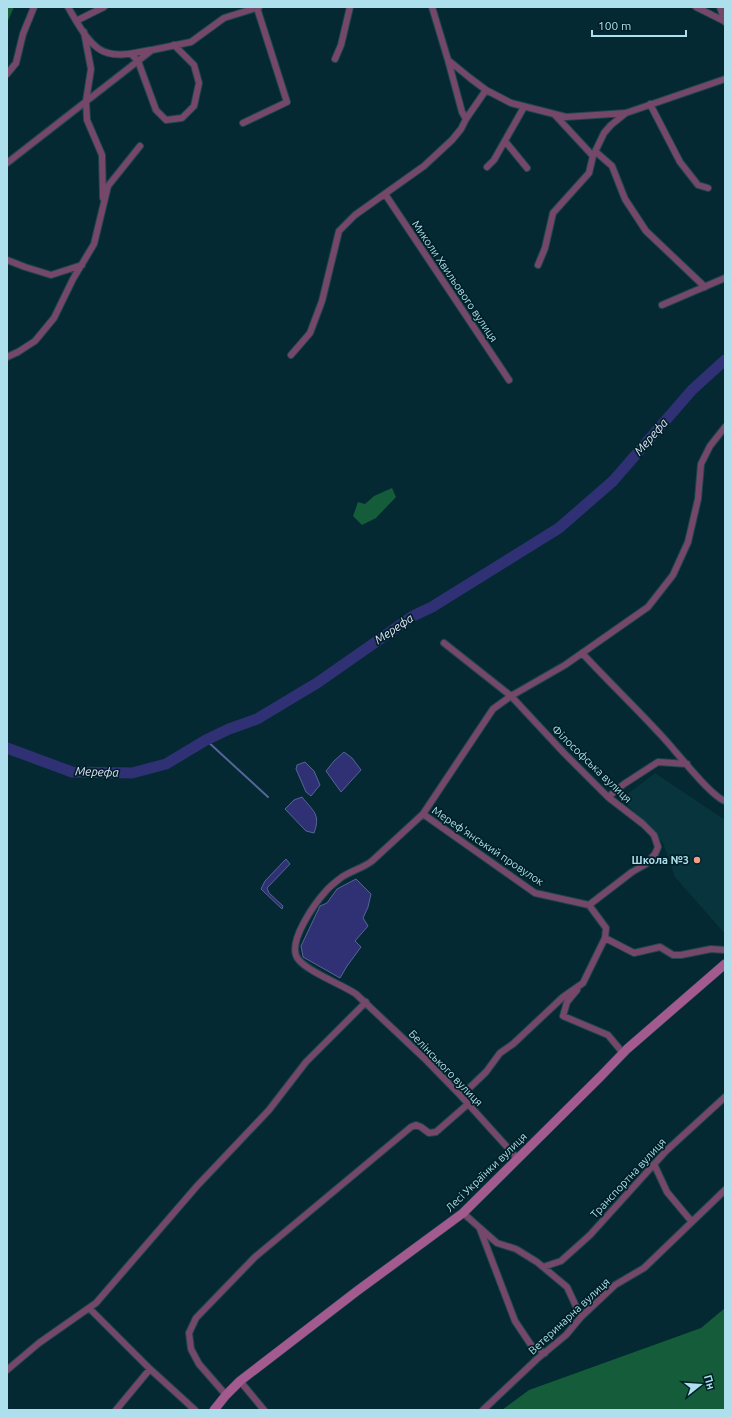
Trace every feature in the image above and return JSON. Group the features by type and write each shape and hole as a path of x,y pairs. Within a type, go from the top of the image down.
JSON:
{"street":[{"path":"7,74 16,63 23,34 34,7"},
{"path":"68,7 93,45 107,53 131,54 191,42 224,18 258,7 287,102 243,122"},
{"path":"76,21 104,7"},
{"path":"335,59 342,45 350,7"},
{"path":"432,7 462,112 466,119"},
{"path":"696,7 725,21"},
{"path":"720,7 725,21"},
{"path":"84,32 91,69 86,101 87,120 102,155 103,207"},
{"path":"131,54 138,61 156,110 166,120 182,118 194,106 199,83 194,65 174,45"},
{"path":"7,163 152,50"},
{"path":"448,60 486,90 511,103 524,107 566,118 626,113"},
{"path":"538,265 546,248 553,213 589,173 594,154 604,133 611,124 626,113 725,79"},
{"path":"291,355 310,333 322,301 339,231 355,215 424,166 447,145 461,129 486,90"},
{"path":"650,104 680,162 698,185 708,188"},
{"path":"487,166 494,160 524,107"},
{"path":"555,115 594,154 612,166 625,199 646,231 705,287"},
{"path":"505,141 527,168"},
{"path":"7,357 35,341 54,318 94,244 108,186 140,146"},
{"name":"Миколи Хвильового вулиця","path":"385,194 509,380"},
{"path":"7,260 25,268 51,275 82,265"},
{"path":"662,305 725,278"},
{"name":"Белінського вулиця","path":"518,1159 461,1096 366,1002 343,986 318,974 302,963 296,957 295,944 310,910 327,890 343,876 372,861 423,814 492,709 511,696 565,665 648,607 673,575 688,542 698,499 701,464 710,446 725,427"},
{"name":"Філософська вулиця","path":"444,643 511,696 564,753 608,796 643,824 654,835 658,847 655,854 646,864 632,872 589,905"},
{"path":"582,653 720,799 725,800"},
{"path":"608,796 658,762 687,764"},
{"name":"Мереф'янський провулок","path":"423,814 535,893 589,905"},
{"path":"589,905 606,928 605,938 583,983 567,1002 563,1016 608,1035 623,1053"},
{"path":"605,938 634,953 660,947 673,955 681,955 711,949 725,950"},
{"name":"Лесі Українки вулиця","path":"214,1410 240,1380 357,1291 464,1213 623,1053 725,964"},
{"path":"461,1096 486,1072 500,1053 513,1044 563,997 583,983"},
{"path":"7,1370 39,1343 96,1303 197,1186 269,1110 306,1062 366,1002"},
{"name":"Транспортна вулиця","path":"543,1267 560,1261 590,1235 666,1151 725,1097"},
{"path":"226,1395 199,1364 191,1349 189,1333 196,1318 255,1257 411,1127 416,1125 429,1133 436,1132 468,1104"},
{"path":"654,1164 667,1192 692,1222"},
{"name":"Ветеринарна вулиця","path":"482,1410 545,1352 566,1335 581,1317 615,1285 644,1268 725,1190"},
{"path":"464,1213 497,1243 516,1250 537,1262 567,1287 581,1317"},
{"path":"480,1227 515,1321 531,1345 545,1352"},
{"path":"89,1308 150,1369 195,1410"},
{"path":"116,1410 150,1369"},
{"path":"240,1380 264,1410"}],"shaded area":[{"path":"344,752 352,758 361,770 341,792 326,771"},
{"path":"305,762 314,771 320,785 311,796 306,792 296,769 297,765"},
{"name":"Школа №3","path":"655,773 725,820 725,934 675,877 663,843 648,825 621,799"},
{"path":"302,797 315,813 317,821 314,833 306,831 285,809 294,800"},
{"path":"286,859 290,864 267,888 269,893 283,906 282,909 261,889 265,881"},
{"path":"356,879 371,894 368,907 363,918 368,926 355,941 361,947 340,978 303,957 301,946 320,906 327,903 337,889"}],"green space":[{"path":"7,7 14,7 7,23"},
{"path":"392,488 396,497 376,518 362,525 353,516 358,502 365,504 374,496"},
{"path":"725,1308 725,1410 502,1410 529,1390 701,1328"}],"waterway":[{"name":"Мерефа","path":"7,748 72,772 132,773 166,764 206,740 229,729 257,719 317,683 413,616 432,607 559,528 613,481 692,390 725,360"},
{"path":"206,740 268,797"}],"place":[{"name":"Школа №3","path":"697,860"}]}
